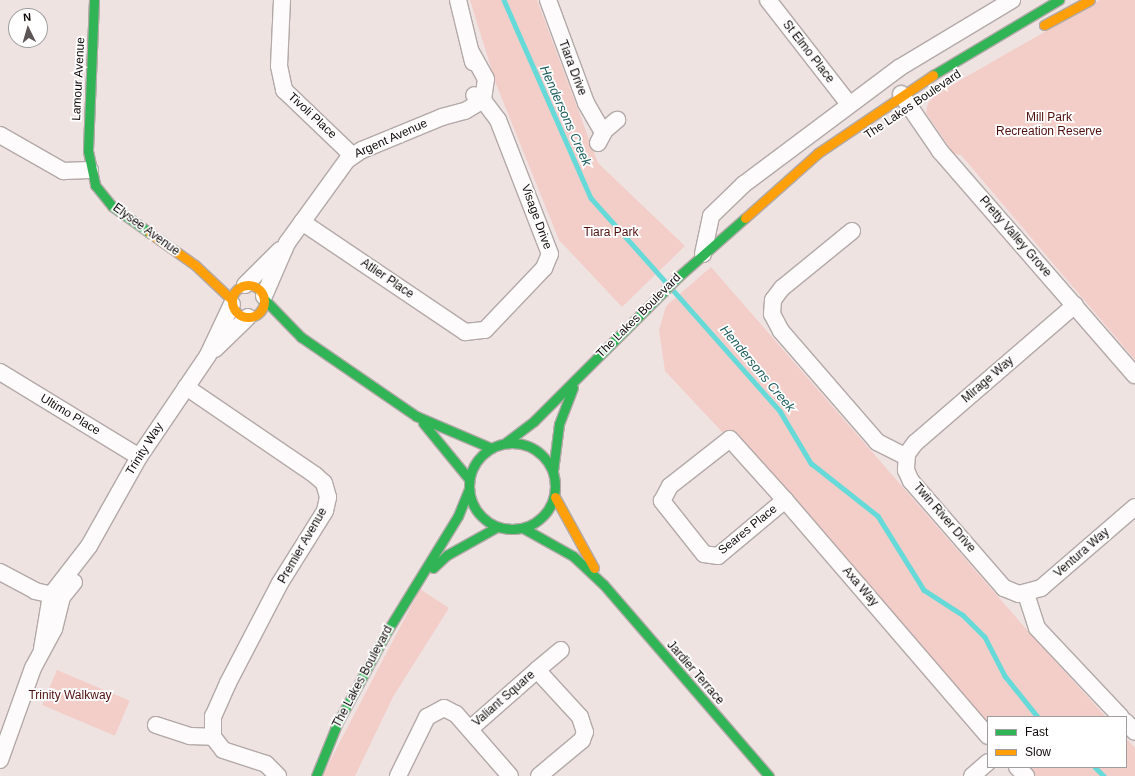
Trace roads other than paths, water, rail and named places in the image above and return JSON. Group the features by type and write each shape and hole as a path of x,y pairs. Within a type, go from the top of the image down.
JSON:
{"street":[{"name":"Lamour Avenue","path":"89,164 94,0"},
{"name":"Tivoli Place","path":"282,0 279,66 284,90 352,155"},
{"path":"458,0 471,52 479,98"},
{"name":"Tiara Drive","path":"548,0 600,138 617,120"},
{"name":"St Elmo Place","path":"768,0 849,104"},
{"path":"703,254 706,229 718,205 849,104 899,68 1012,0"},
{"name":"The Lakes Boulevard","path":"505,443 534,421 660,293 818,153 906,104 1058,0"},
{"path":"1031,32 1090,0"},
{"name":"Argent Avenue","path":"244,285 287,243 334,174 352,155 442,117 479,98"},
{"name":"Visage Drive","path":"474,334 492,324 544,268 550,254 498,120 479,98"},
{"name":"Pretty Valley Grove","path":"906,104 940,151 1135,375"},
{"path":"0,135 63,171 89,164"},
{"name":"Elysee Avenue","path":"89,164 98,189 112,206 195,265 232,302"},
{"name":"The Lakes Boulevard","path":"742,220 808,176"},
{"name":"Atlier Place","path":"302,222 459,329 474,334"},
{"path":"852,231 782,288 773,300 772,314 781,330 878,442 906,457"},
{"name":"Argent Avenue","path":"264,298 287,243"},
{"name":"Elysee Avenue","path":"195,265 244,285"},
{"path":"301,337 264,298 255,286 244,285 235,291 232,302 238,314 271,324 301,337 416,416 491,448"},
{"path":"251,317 262,310 264,298"},
{"name":"Trinity Way","path":"0,760 42,649 54,629 56,594 81,572 89,546 139,457 208,355 232,302"},
{"name":"Mirage Way","path":"906,457 915,443 1075,305"},
{"name":"Trinity Way","path":"208,355 251,317"},
{"name":"Ultimo Place","path":"0,372 139,457"},
{"name":"The Lakes Boulevard","path":"553,471 559,424 576,380"},
{"name":"Premier Avenue","path":"186,387 315,475 324,483 328,497 325,511 280,584 228,683 213,716 213,737"},
{"path":"416,416 470,479"},
{"name":"Axa Way","path":"730,439 785,500 987,735"},
{"name":"Seares Place","path":"730,439 670,486 662,497 664,505 704,554 723,554 785,500"},
{"path":"505,443 528,446 539,452 553,471 554,497 543,517 523,528 498,527 478,512 469,489 470,479 473,467 491,448 505,443"},
{"name":"Twin River Drive","path":"906,457 912,481 1004,588 1026,594"},
{"name":"The Lakes Boulevard","path":"316,776 337,724 418,582 458,516 469,489"},
{"name":"Jardier Terrace","path":"554,497 604,585"},
{"name":"Ventura Way","path":"1026,594 1041,588 1135,507"},
{"name":"The Lakes Boulevard","path":"418,582 447,555 498,527"},
{"name":"Jardier Terrace","path":"523,528 573,556 604,585 769,776"},
{"path":"0,572 35,591 56,594"},
{"path":"1026,594 1037,628 1120,716"},
{"name":"Valiant Square","path":"470,729 561,650"},
{"name":"Valiant Square","path":"537,670 580,717 586,732 582,740 539,776"},
{"path":"398,776 422,725 434,712 444,708 452,710 510,776"},
{"path":"1127,723 1135,732"},
{"path":"156,725 190,736 213,737 223,750 266,764 278,776"},
{"path":"972,776 987,763"},
{"path":"1018,768 1026,776"}],"waterway":[{"name":"Hendersons Creek","path":"504,0 591,198 665,281"},
{"name":"Hendersons Creek","path":"673,290 780,411 811,463 878,516 924,590 963,615 985,637 1005,676 1037,716"},
{"name":"Hendersons Creek","path":"1096,768 1104,776"}],"park label":[{"name":"Mill Park Recreation Reserve","path":"1049,125"},
{"name":"Tiara Park","path":"611,233"},
{"name":"Trinity Walkway","path":"70,696"}]}
